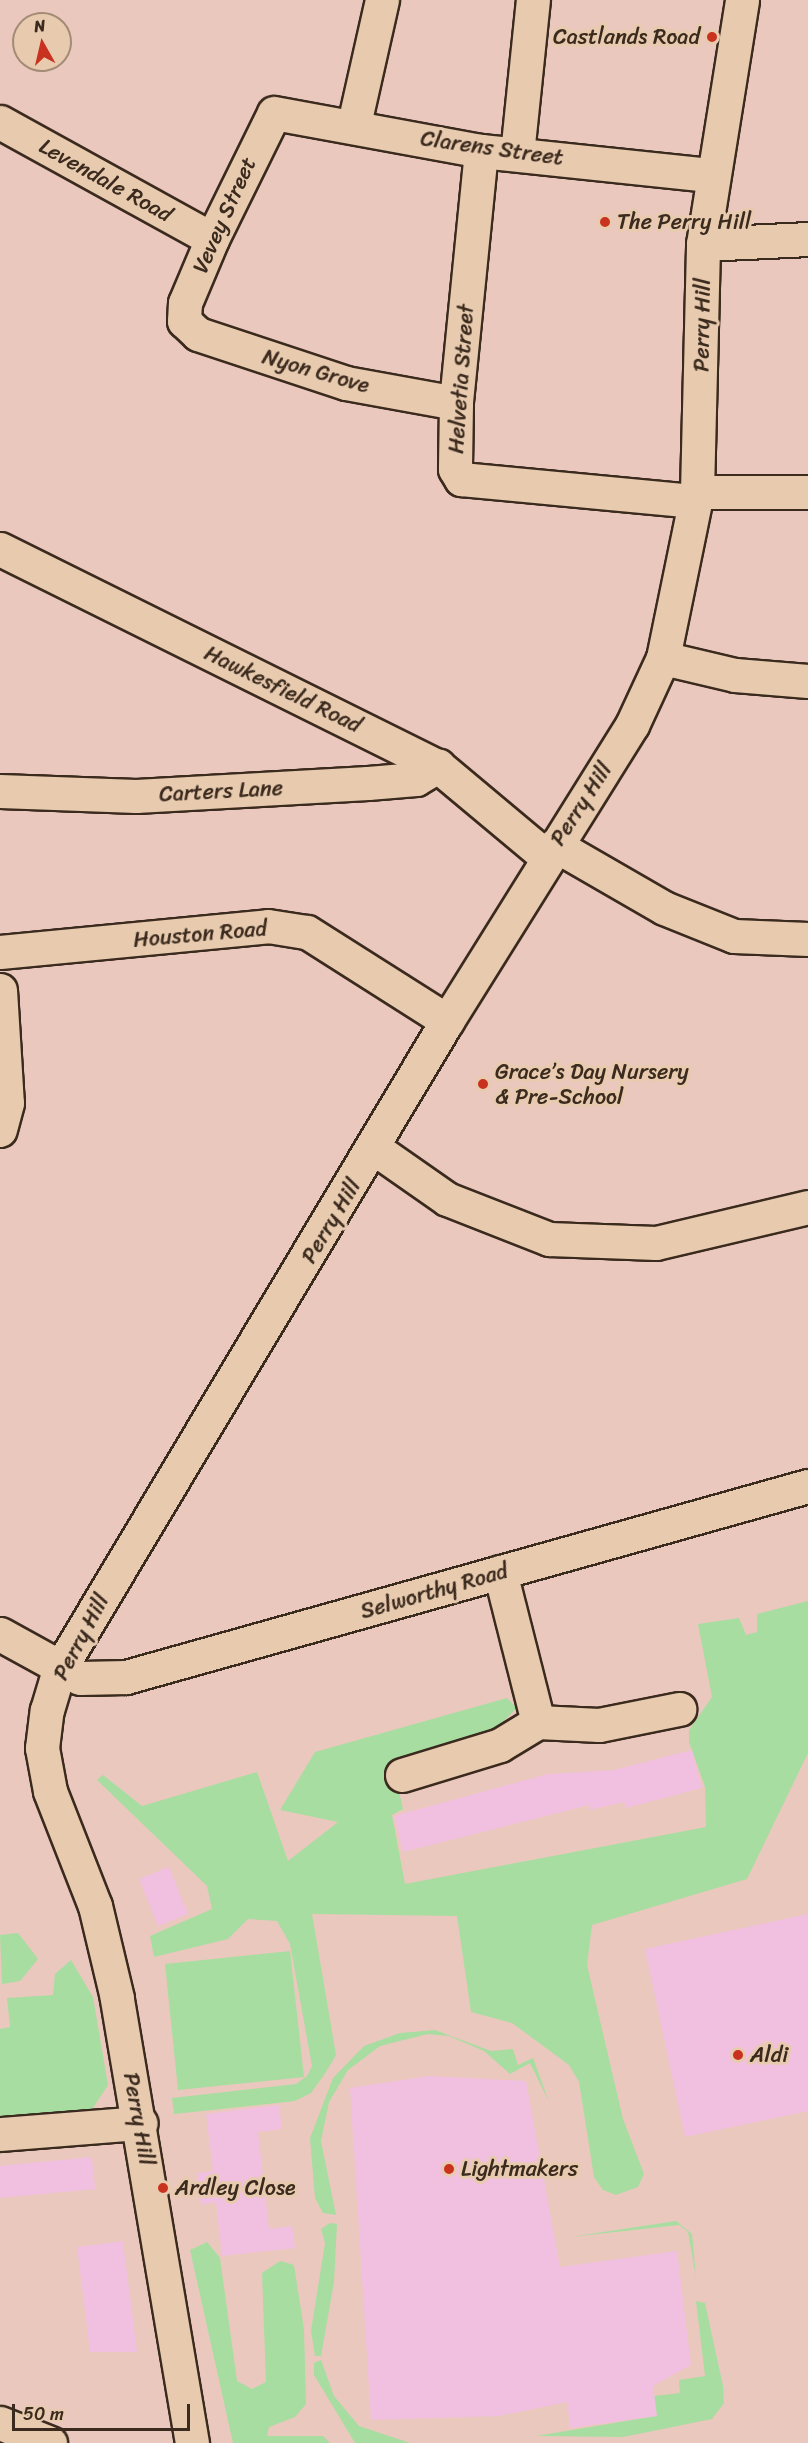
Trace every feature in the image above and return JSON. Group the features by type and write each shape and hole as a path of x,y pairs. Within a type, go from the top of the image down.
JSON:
{"street":[{"path":"354,124 382,0"},
{"path":"517,154 533,0"},
{"name":"Perry Hill","path":"192,2443 141,2123 95,1906 46,1769 42,1748 59,1670 374,1148 447,1021 632,724 663,658 696,496 703,244 710,175 742,0"},
{"name":"Clarens Street","path":"274,114 354,124 481,152 710,175"},
{"name":"Vevey Street","path":"184,321 184,303 212,239 274,114"},
{"name":"Levendale Road","path":"0,122 212,239"},
{"name":"Helvetia Street","path":"481,152 456,403 455,470 461,479 696,496"},
{"path":"703,244 808,239"},
{"name":"Nyon Grove","path":"184,321 198,334 346,383 456,403"},
{"path":"696,496 808,492"},
{"name":"Hawkesfield Road","path":"0,549 438,766 551,851 664,908 734,936 808,939"},
{"path":"663,658 735,675 808,681"},
{"name":"Carters Lane","path":"0,791 136,796 324,786 416,779 438,766"},
{"name":"Houston Road","path":"0,952 268,926 297,931 447,1021"},
{"path":"0,990 7,1103 0,1130"},
{"path":"374,1148 447,1199 549,1239 656,1243 808,1207"},
{"name":"Selworthy Road","path":"0,1634 59,1670 98,1681 126,1677 808,1486"},
{"path":"500,1572 538,1722"},
{"path":"402,1775 500,1744 538,1722 599,1725 679,1708"},
{"path":"0,2134 141,2123"},
{"path":"0,2423 50,2443"}],"green space":[{"path":"808,1601 808,1753 747,1879 592,1925 587,1965 623,2119 644,2174 638,2187 616,2195 603,2190 594,2177 579,2082 569,2065 512,2023 471,2012 457,1916 312,1914 336,2055 326,2072 311,2093 295,2101 174,2114 172,2098 296,2084 307,2076 312,2066 290,1944 277,1921 248,1919 228,1939 154,1957 150,1936 212,1909 207,1886 97,1780 103,1775 142,1806 257,1772 288,1861 338,1822 280,1810 315,1752 507,1698 517,1708 483,1741 396,1778 403,1809 392,1815 405,1884 706,1827 705,1787 689,1742 689,1730 712,1697 698,1624 739,1618 746,1635 757,1632 757,1614"},
{"path":"18,1933 38,1959 20,1981 2,1984 0,1935"},
{"path":"290,1951 304,2077 178,2090 165,1964"},
{"path":"71,1960 93,1997 108,2085 89,2114 0,2125 0,2029 10,2027 7,1998 53,1995 55,1974"},
{"path":"435,2030 491,2051 513,2049 518,2065 533,2058 549,2102 530,2063 510,2074 484,2051 449,2036 428,2034 380,2046 348,2070 329,2102 321,2141 336,2215 323,2213 315,2198 310,2138 333,2078 364,2046 400,2033"},
{"path":"676,2221 692,2234 696,2277 688,2232 679,2225 570,2237"},
{"path":"330,2223 337,2224 334,2282 321,2356 315,2356 311,2331 325,2243 321,2229"},
{"path":"207,2242 220,2258 237,2381 252,2389 266,2382 262,2273 280,2261 294,2265 304,2329 306,2404 295,2417 269,2427 267,2436 323,2436 330,2443 233,2443 190,2250"},
{"path":"696,2301 705,2303 723,2386 724,2403 712,2419 623,2437 536,2436 656,2416 654,2396 680,2393 679,2380 705,2376"},
{"path":"321,2360 334,2396 359,2426 410,2443 355,2443 314,2375 314,2363"}],"building":[{"path":"692,1750 702,1788 626,1808 624,1802 590,1810 589,1805 403,1852 394,1816 548,1774 614,1770"},
{"path":"169,1867 188,1914 158,1926 139,1879"},
{"name":"Aldi","path":"808,1914 808,2111 685,2137 645,1949"},
{"name":"Lightmakers","path":"429,2076 526,2081 560,2267 677,2251 691,2365 653,2386 657,2416 570,2428 567,2402 499,2416 371,2420 350,2088"},
{"path":"279,2105 282,2129 258,2132 269,2229 292,2226 295,2248 222,2256 216,2202 201,2205 197,2173 213,2171 206,2114"},
{"path":"92,2157 95,2189 0,2198 0,2166"},
{"path":"123,2241 137,2352 90,2352 77,2247"}],"place":[{"name":"Castlands Road","path":"712,37"},
{"name":"The Perry Hill","path":"605,222"},
{"name":"Grace’s Day Nursery & Pre-School","path":"483,1084"},
{"name":"Aldi","path":"738,2055"},
{"name":"Lightmakers","path":"449,2169"},
{"name":"Ardley Close","path":"163,2188"}]}
